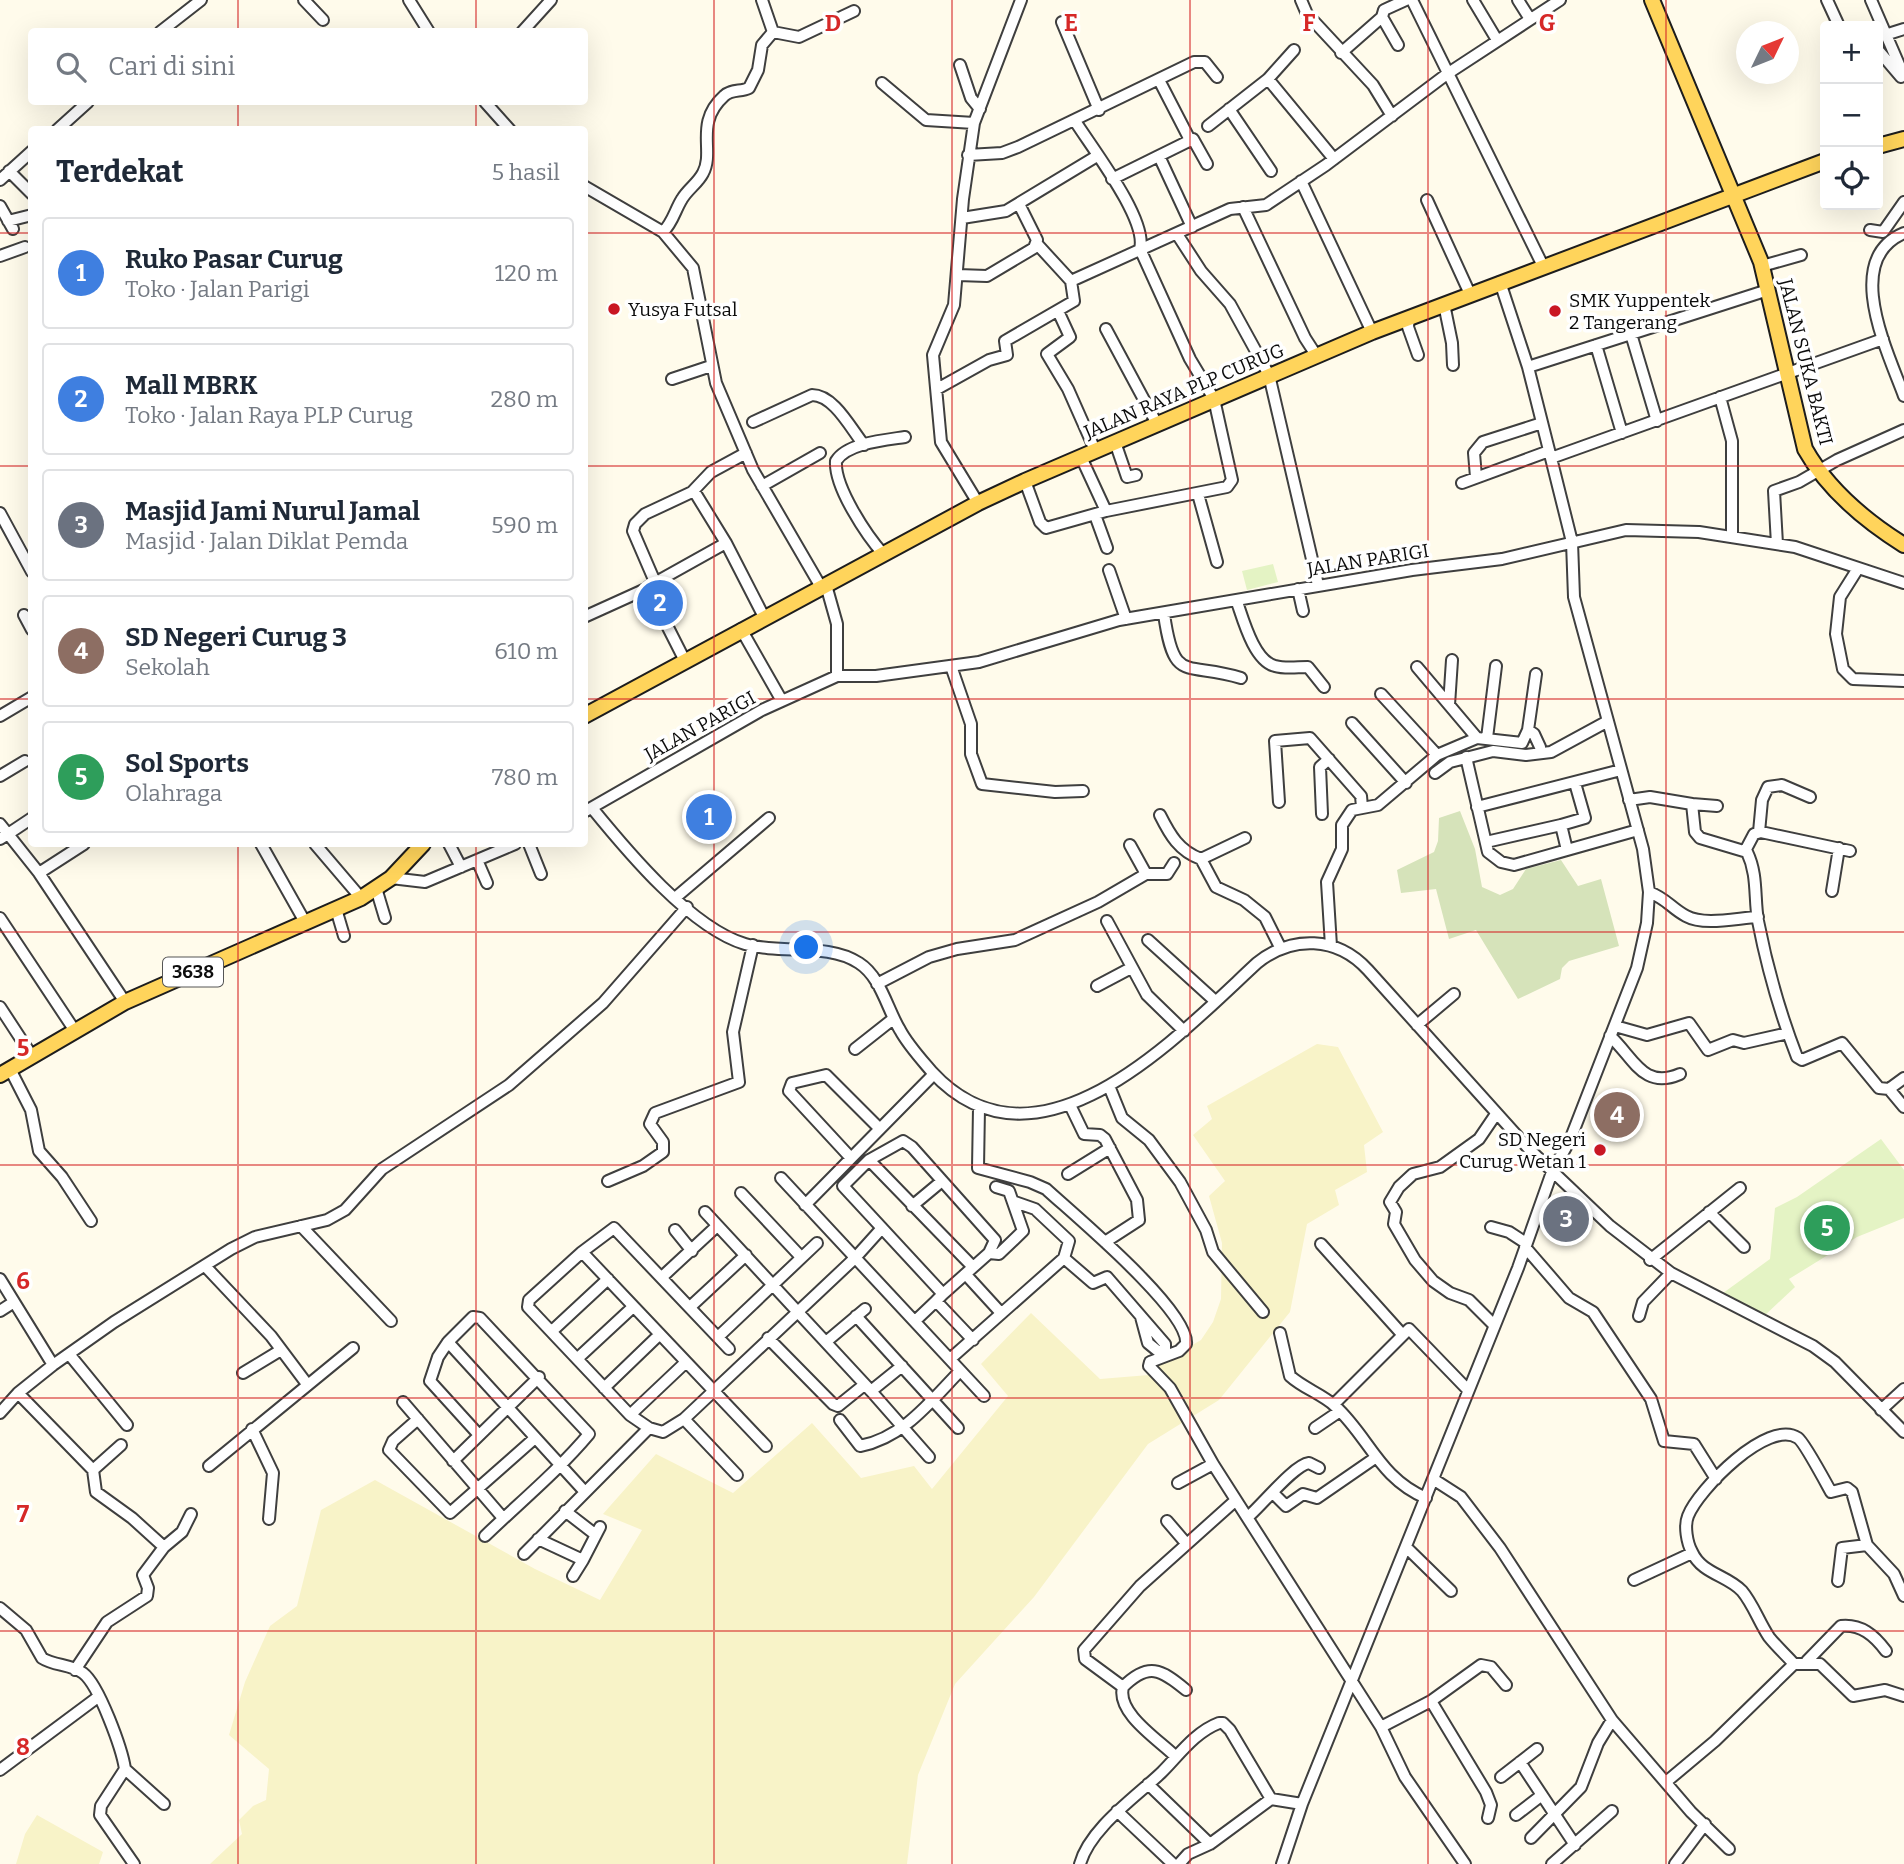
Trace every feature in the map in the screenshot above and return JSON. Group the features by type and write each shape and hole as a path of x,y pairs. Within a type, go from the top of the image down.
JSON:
{"main road":[{"name":"JALAN SUKA BAKTI","path":"1652,0 1762,266 1804,449 1818,472 1842,497 1902,540"},
{"path":"1883,145 1904,139"},
{"name":"JALAN RAYA PLP CURUG","path":"588,714 684,659 1024,481 1371,332 1820,163"},
{"path":"391,878 420,847"},
{"name":"3638","path":"5,1072 125,1002 361,898 391,878"}],"street":[{"path":"165,28 201,0"},
{"path":"304,0 324,20"},
{"path":"409,0 426,28"},
{"path":"526,28 551,0"},
{"path":"762,0 773,32"},
{"path":"978,503 941,442 933,355 954,305 968,155 974,123 1021,0"},
{"path":"1301,0 1307,14 1373,85 1392,116"},
{"path":"1341,53 1382,17 1384,10 1406,0"},
{"path":"1412,0 1543,266"},
{"path":"1473,0 1497,40"},
{"path":"1520,0 1530,19"},
{"path":"1071,281 1230,209 1266,205 1334,159 1447,74 1560,0"},
{"path":"1827,0 1837,21"},
{"path":"1871,0 1876,21"},
{"path":"773,32 800,37 854,11"},
{"path":"1382,17 1398,46"},
{"path":"1062,22 1099,110"},
{"path":"1883,42 1904,29"},
{"path":"663,232 672,223 682,199 704,173 704,138 715,107 726,94 749,88 758,70 762,45 773,32"},
{"path":"1883,44 1904,76"},
{"path":"1883,45 1904,81"},
{"path":"1208,127 1268,79 1294,50"},
{"path":"968,155 1002,153 1200,61 1217,77"},
{"path":"960,65 971,98 980,109"},
{"path":"1268,79 1334,159"},
{"path":"1158,80 1190,140"},
{"path":"882,83 926,120 974,123"},
{"path":"61,126 85,105"},
{"path":"488,105 506,126"},
{"path":"1229,109 1270,171"},
{"path":"1024,481 1044,528 1101,513 1227,487 1232,480 1214,399 1190,359 1140,249 1143,239 1141,228 1074,121"},
{"path":"1112,179 1190,140 1196,141 1206,164"},
{"path":"0,180 28,155"},
{"path":"962,218 1006,211 1097,156"},
{"path":"1159,156 1192,227"},
{"path":"9,171 28,190"},
{"path":"1301,181 1371,332"},
{"path":"588,188 663,232 693,268 711,366 746,453 762,486 824,586 837,624 837,676"},
{"path":"1427,200 1470,294"},
{"path":"1870,230 1883,232 1904,202"},
{"path":"937,389 989,360 1007,355 1005,341 1076,300 1071,281 1037,244 1019,204"},
{"path":"0,206 10,225 28,217"},
{"path":"1242,207 1305,338 1316,355"},
{"path":"1904,233 1888,240 1872,268 1871,281 1883,340 1904,396"},
{"path":"1177,234 1201,271 1230,304 1269,375 1318,585"},
{"path":"958,275 981,277 993,274 1037,244"},
{"path":"0,256 25,247"},
{"path":"1762,266 1801,255"},
{"path":"1282,1864 1302,1804 1426,1498 1552,1172 1570,1140 1613,1031 1637,968 1647,923 1649,892 1638,830 1574,597 1572,542 1528,367 1500,282"},
{"path":"1528,367 1768,290"},
{"path":"1444,304 1452,343 1453,365"},
{"path":"1058,311 1070,337 1047,353 1068,389 1088,453 1107,548"},
{"path":"1409,317 1408,327 1418,355"},
{"path":"1106,329 1157,424"},
{"path":"1631,334 1657,421"},
{"path":"1462,483 1622,433 1883,340"},
{"path":"1596,345 1622,433"},
{"path":"672,379 711,366"},
{"path":"753,422 812,395 820,396 830,403 864,445"},
{"path":"1720,397 1732,441 1732,536"},
{"path":"1476,477 1474,453 1482,443 1542,423"},
{"path":"1777,544 1774,491 1904,430"},
{"path":"884,555 870,540 853,510 835,467 844,452 905,437"},
{"path":"1115,442 1127,477 1136,475"},
{"path":"684,659 652,592 633,531 635,524 646,514 694,491 719,466 746,453"},
{"path":"762,486 820,453"},
{"path":"694,491 726,543 764,617"},
{"path":"1198,494 1217,562"},
{"path":"0,513 28,565"},
{"name":"JALAN PARIGI","path":"588,810 782,701 837,676 876,676 951,666 998,657 1126,619 1237,602 1318,585 1502,559 1636,529 1732,536 1777,544 1821,555 1857,570 1904,583"},
{"path":"588,615 651,585 726,543"},
{"path":"1109,570 1126,619"},
{"path":"1857,570 1840,597 1836,634 1843,669 1853,678 1904,681"},
{"path":"1298,589 1303,611"},
{"path":"1237,602 1248,637 1268,663 1275,667 1308,667 1324,687"},
{"path":"1164,614 1169,649 1175,661 1194,670 1241,678"},
{"path":"24,615 28,622"},
{"path":"741,629 782,701"},
{"path":"1448,705 1452,660"},
{"path":"951,666 971,724 971,754 982,784 1055,793 1083,791"},
{"path":"1482,738 1496,666"},
{"path":"1417,667 1448,705 1482,738"},
{"path":"1331,946 1327,882 1342,849 1342,825 1352,810 1378,805 1437,755 1482,738 1522,743 1528,730 1536,674"},
{"path":"1381,694 1437,755"},
{"path":"0,716 28,699"},
{"path":"1435,773 1450,762 1493,751 1526,755 1551,752 1608,720"},
{"path":"1352,723 1406,783"},
{"path":"1528,730 1534,734 1540,747"},
{"path":"1279,802 1275,741 1310,738 1361,796 1362,807"},
{"path":"1466,757 1486,842 1493,858 1514,865 1638,830"},
{"path":"1322,814 1320,767 1329,759"},
{"path":"0,776 25,761"},
{"path":"1477,807 1621,770"},
{"path":"1486,842 1585,818 1575,783"},
{"path":"1759,832 1762,800 1768,787 1782,785 1810,797"},
{"path":"1629,800 1650,797 1717,806"},
{"path":"1692,804 1695,832 1700,838 1745,851 1755,872 1758,916 1788,1033 1797,1057 1802,1060 1842,1043 1875,1085 1889,1089 1904,1107"},
{"path":"588,810 675,898 726,935 753,946 841,955 861,964 877,984 893,1019 934,1074 979,1108 1007,1113 1070,1105 1109,1086 1160,1052 1256,963 1280,949 1310,941 1331,946 1356,958 1496,1114 1552,1172 1650,1260 1740,1311 1807,1342 1835,1362 1904,1432"},
{"path":"1160,815 1175,843 1187,854 1201,859 1216,887 1244,900 1265,916 1280,949"},
{"path":"675,898 769,818"},
{"path":"4,837 28,821"},
{"path":"0,824 4,837 39,873 125,1002"},
{"path":"1561,825 1567,850"},
{"path":"1745,851 1754,834 1759,832 1773,832 1844,850 1832,891"},
{"path":"1201,859 1206,854 1245,838"},
{"path":"1130,845 1146,874"},
{"path":"39,873 79,847"},
{"path":"263,847 305,922"},
{"path":"318,847 361,898"},
{"path":"451,847 461,867"},
{"path":"391,878 425,882 508,847"},
{"path":"530,847 541,874"},
{"path":"477,860 487,883"},
{"path":"877,984 929,957 957,949 1015,940 1098,902 1146,874 1167,874 1174,863"},
{"path":"376,888 385,918"},
{"path":"1649,892 1670,901 1684,915 1694,919 1758,916"},
{"path":"0,1413 18,1393 53,1365 114,1322 243,1242 337,1216 352,1204 382,1170 509,1085 548,1047 603,1003 687,907"},
{"path":"336,909 344,936"},
{"path":"0,918 75,1031"},
{"path":"1107,921 1147,995 1184,1031"},
{"path":"1148,940 1214,1000"},
{"path":"608,1181 643,1166 663,1152 664,1145 650,1120 655,1113 739,1082 733,1029 753,946"},
{"path":"1097,986 1131,968"},
{"path":"1417,1025 1454,994"},
{"path":"0,1007 32,1056"},
{"path":"855,1049 893,1019"},
{"path":"1613,1031 1647,1035 1689,1023 1708,1050 1733,1040 1744,1043 1788,1033"},
{"path":"1613,1031 1649,1076 1660,1080 1680,1074"},
{"path":"5,1072 31,1110 39,1152 62,1177 91,1221"},
{"path":"805,1205 934,1074"},
{"path":"850,1157 789,1090 792,1083 826,1075 880,1129"},
{"path":"1889,1089 1904,1078"},
{"path":"1109,1086 1122,1118 1149,1140 1181,1182 1206,1230 1213,1252 1263,1312"},
{"path":"1070,1105 1084,1134 1102,1136 1110,1148 1133,1190 1140,1212 1138,1221 1105,1242"},
{"path":"979,1108 978,1168 1023,1179 1046,1189 1149,1284 1185,1330 1186,1344 1180,1351 1157,1359 1149,1366 1170,1388 1213,1464 1381,1727 1405,1777 1465,1864"},
{"path":"1494,1325 1469,1300 1450,1293 1425,1273 1394,1224 1396,1212 1390,1202 1399,1186 1413,1174 1440,1167 1479,1139 1496,1114"},
{"path":"915,1321 939,1298 973,1266 989,1253 995,1241 994,1236 912,1147 903,1141 869,1160 844,1186 883,1228 939,1298 973,1340"},
{"path":"1068,1174 1110,1148"},
{"path":"869,1160 973,1266"},
{"path":"781,1178 984,1396"},
{"path":"912,1206 942,1181"},
{"path":"996,1187 1007,1188 1016,1202 1023,1230"},
{"path":"1650,1260 1740,1188"},
{"path":"741,1194 801,1257"},
{"path":"950,1359 1064,1258 1069,1241 1040,1213 1016,1202"},
{"path":"705,1212 796,1312 827,1341 901,1429 929,1457"},
{"path":"1709,1212 1744,1247"},
{"path":"989,1253 999,1254 1040,1213"},
{"path":"301,1226 391,1321"},
{"path":"662,1277 717,1226"},
{"path":"1491,1227 1509,1232 1525,1245 1569,1298 1593,1312 1651,1399 1664,1441 1694,1444 1716,1479"},
{"path":"729,1349 614,1228 582,1252 527,1303 629,1415 649,1428 663,1432 684,1419 855,1258 883,1228"},
{"path":"676,1230 692,1251"},
{"path":"718,1337 817,1242"},
{"path":"1321,1244 1401,1333"},
{"path":"582,1252 766,1446"},
{"path":"690,1307 746,1255"},
{"path":"1064,1258 1093,1283 1107,1277 1141,1317"},
{"path":"205,1266 281,1350 307,1384"},
{"path":"1639,1317 1643,1302 1671,1273"},
{"path":"969,1278 1000,1313"},
{"path":"0,1279 53,1365"},
{"path":"552,1331 608,1279"},
{"path":"0,1311 14,1302"},
{"path":"578,1358 634,1307"},
{"path":"827,1341 865,1309"},
{"path":"479,1435 430,1381 438,1357 448,1342 459,1328 477,1316 588,1432 485,1536"},
{"path":"856,1316 958,1428"},
{"path":"1315,1428 1337,1407 1401,1333 1411,1330 1468,1390"},
{"path":"1280,1333 1290,1376 1337,1407 1375,1458 1400,1484 1426,1498"},
{"path":"604,1388 659,1335"},
{"path":"768,1338 838,1406 902,1366"},
{"path":"448,1342 585,1492"},
{"path":"209,1466 353,1348"},
{"path":"243,1373 281,1350"},
{"path":"69,1354 127,1425"},
{"path":"629,1415 685,1363"},
{"path":"840,1420 860,1446 884,1440 901,1429 961,1371"},
{"path":"453,1461 538,1377"},
{"path":"1881,1410 1904,1390"},
{"path":"18,1393 93,1470 96,1492 131,1518 163,1547"},
{"path":"402,1402 503,1518"},
{"path":"418,1419 393,1441 389,1450 447,1512 453,1512 534,1438"},
{"path":"684,1419 737,1475"},
{"path":"524,1554 649,1428"},
{"path":"252,1429 273,1473 269,1519"},
{"path":"1794,1664 1770,1639 1742,1591 1712,1574 1692,1553 1686,1527 1688,1516 1716,1479 1753,1446 1770,1437 1795,1436 1801,1440 1831,1492 1847,1488 1852,1492 1867,1545 1894,1574 1904,1596"},
{"path":"93,1470 121,1445"},
{"path":"1275,1494 1286,1506 1306,1493 1317,1497 1375,1458"},
{"path":"1248,1517 1275,1494 1298,1466 1309,1463 1319,1468"},
{"path":"1178,1483 1213,1464"},
{"path":"1433,1479 1461,1497 1500,1548 1612,1720 1729,1849"},
{"path":"1123,1687 1084,1659 1084,1650 1114,1613 1185,1542 1236,1500"},
{"path":"565,1511 598,1531 573,1576"},
{"path":"75,1670 107,1622 147,1596 148,1588 143,1575 163,1547 182,1532 191,1514"},
{"path":"1167,1521 1185,1542"},
{"path":"537,1539 583,1560"},
{"path":"1838,1581 1842,1548 1867,1545"},
{"path":"1406,1547 1451,1591"},
{"path":"1634,1580 1692,1553"},
{"path":"0,1608 26,1630 42,1658 87,1677 123,1756 125,1769 164,1804"},
{"path":"1807,1661 1841,1626 1853,1621 1875,1637 1885,1651"},
{"path":"1667,1782 1715,1741 1794,1664 1807,1661 1823,1666 1853,1696 1885,1690 1904,1696"},
{"path":"1381,1727 1431,1701 1481,1665 1491,1667 1506,1685"},
{"path":"1175,1756 1135,1718 1122,1696 1123,1687 1140,1673 1152,1670 1174,1680 1186,1690"},
{"path":"0,1770 98,1697"},
{"path":"1431,1701 1486,1793 1491,1805 1488,1818"},
{"path":"1531,1838 1581,1787 1598,1742 1612,1720"},
{"path":"1080,1864 1090,1845 1117,1811 1175,1756 1212,1726 1223,1723 1247,1754 1271,1799"},
{"path":"1501,1777 1537,1749"},
{"path":"1520,1762 1575,1845"},
{"path":"125,1769 101,1806 100,1815 134,1864"},
{"path":"1148,1784 1210,1843"},
{"path":"1516,1815 1542,1795"},
{"path":"1179,1864 1188,1854 1210,1843 1271,1799 1302,1804"},
{"path":"1117,1811 1173,1864"},
{"path":"1552,1864 1612,1811"},
{"path":"1675,1864 1705,1824"}],"shaded area":[{"path":"1317,1044 1338,1047 1383,1132 1364,1145 1367,1172 1335,1190 1339,1205 1307,1224 1290,1312 1219,1400 1148,1444 1034,1597 955,1684 918,1775 907,1864 210,1864 242,1834 239,1820 253,1806 266,1800 269,1769 229,1735 245,1682 270,1626 297,1606 321,1510 375,1480 535,1569 600,1600 642,1530 603,1514 656,1454 733,1493 812,1423 861,1478 914,1466 932,1489 1008,1396 981,1364 1031,1313 1100,1379 1161,1374 1156,1366 1201,1340 1213,1322 1221,1299 1222,1243 1209,1196 1225,1181 1193,1135 1212,1119 1207,1106"},
{"path":"37,1815 103,1852 99,1864 16,1864 25,1834"}],"green space":[{"path":"1273,564 1278,582 1247,590 1242,571"},
{"path":"1460,811 1475,849 1482,887 1500,895 1513,889 1526,869 1561,860 1578,886 1601,879 1619,946 1569,961 1562,968 1560,979 1518,999 1476,930 1449,939 1436,889 1401,893 1397,870 1434,852 1438,841 1439,818"},
{"path":"1881,1139 1904,1170 1904,1218 1857,1237 1789,1279 1795,1287 1762,1318 1719,1296 1770,1259 1775,1208 1797,1197"}],"place":[{"name":"Yusya Futsal","path":"614,309"},
{"name":"SMK Yuppentek 2 Tangerang","path":"1555,311"},
{"name":"Mall MBRK","path":"660,603"},
{"name":"Ruko Pasar Curug","path":"709,817"},
{"name":"SD Negeri Curug 3","path":"1617,1115"},
{"name":"SD Negeri Curug Wetan 1","path":"1600,1150"},
{"name":"Masjid Jami Nurul Jamal","path":"1566,1219"},
{"name":"Sol Sports","path":"1827,1228"}]}
